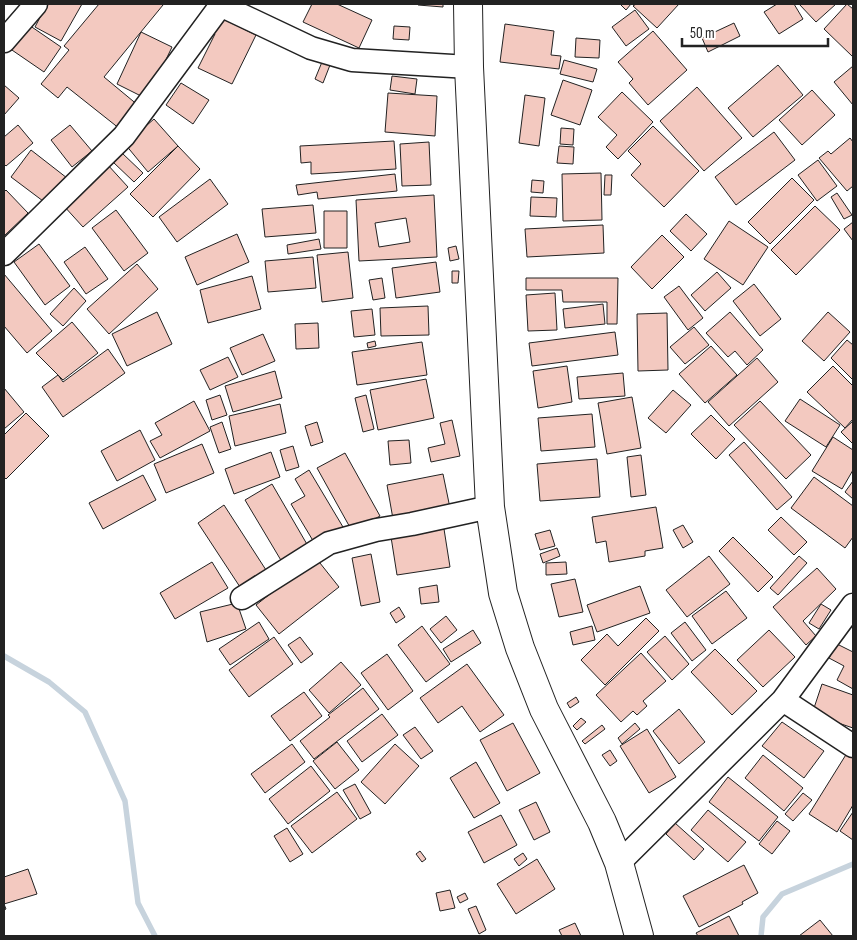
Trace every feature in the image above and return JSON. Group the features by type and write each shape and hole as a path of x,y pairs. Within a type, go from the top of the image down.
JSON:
{"main road":[{"path":"468,4 469,67 490,507 503,593 520,648 544,709 602,822 619,863 639,936"}],"street":[{"path":"4,41 36,4"},
{"path":"4,254 124,136 220,4 311,48 352,60 469,67"},
{"path":"242,598 330,543 376,530 490,507"},
{"path":"619,863 783,700 853,605"},
{"path":"783,700 853,746"}],"building":[{"path":"47,4 82,4 61,41 35,27"},
{"path":"99,4 163,5 104,77 139,106 120,129 67,87 58,98 41,84 69,50 64,46"},
{"path":"312,4 337,4 372,20 359,48 303,22"},
{"path":"443,4 443,7 418,5"},
{"path":"620,4 631,4 626,10"},
{"path":"636,4 679,4 657,28 633,6"},
{"path":"777,4 794,4 803,19 779,34 764,12"},
{"path":"799,4 836,4 816,22"},
{"path":"847,4 853,9 853,57 824,29"},
{"path":"635,10 649,29 626,46 612,27"},
{"path":"221,18 256,35 232,84 198,68"},
{"path":"26,23 61,47 44,72 9,48"},
{"path":"734,23 740,36 708,52 702,38"},
{"path":"505,24 554,31 551,55 561,56 559,69 500,62"},
{"path":"394,26 410,27 409,40 393,39"},
{"path":"653,31 687,70 648,105 629,83 633,79 618,62"},
{"path":"141,32 172,47 147,99 117,84"},
{"path":"576,38 600,40 599,58 575,57"},
{"path":"564,60 597,69 593,82 560,74"},
{"path":"322,62 330,65 323,83 315,79"},
{"path":"778,65 803,95 753,137 728,108"},
{"path":"853,66 853,105 834,82"},
{"path":"392,76 417,79 415,94 390,90"},
{"path":"563,80 592,90 580,125 551,115"},
{"path":"181,83 209,100 193,124 166,105"},
{"path":"4,85 19,98 4,115"},
{"path":"697,87 742,138 704,171 660,121"},
{"path":"812,90 835,115 802,145 779,120"},
{"path":"622,92 653,122 618,159 606,147 617,135 598,117"},
{"path":"388,93 437,96 435,136 385,132"},
{"path":"525,95 545,98 539,146 519,143"},
{"path":"154,119 178,146 148,172 125,144"},
{"path":"18,125 33,143 6,166 4,164 4,137"},
{"path":"70,125 92,151 72,167 51,140"},
{"path":"653,126 699,171 664,207 631,175 641,164 628,151"},
{"path":"561,128 574,129 573,145 560,144"},
{"path":"774,132 795,160 736,205 715,177"},
{"path":"850,138 853,142 853,186 847,191 819,158 828,151 831,154"},
{"path":"394,141 396,169 311,174 311,162 301,163 300,146"},
{"path":"429,142 431,185 402,186 400,144"},
{"path":"178,146 200,169 153,217 130,194"},
{"path":"559,146 574,147 573,164 557,163"},
{"path":"31,150 67,178 47,204 11,177"},
{"path":"122,153 143,173 134,182 113,162"},
{"path":"818,160 837,186 817,201 798,175"},
{"path":"107,164 128,187 83,227 63,205"},
{"path":"601,173 602,220 563,221 562,174"},
{"path":"395,174 397,191 318,199 317,192 298,195 296,185"},
{"path":"605,175 612,175 611,195 604,195"},
{"path":"792,178 814,200 770,244 748,222"},
{"path":"210,179 228,204 177,242 159,217"},
{"path":"532,180 544,181 543,193 531,192"},
{"path":"6,190 28,213 4,236 4,192"},
{"path":"837,193 852,215 844,219 831,197"},
{"path":"434,195 437,257 359,261 356,200","holes":["406,218 410,242 379,247 375,223"]},
{"path":"531,197 557,198 556,217 530,216"},
{"path":"313,205 316,233 265,237 262,209"},
{"path":"815,206 840,230 796,275 771,250"},
{"path":"116,210 148,253 124,271 92,228"},
{"path":"324,211 347,211 347,248 324,248"},
{"path":"686,214 707,234 691,251 670,231"},
{"path":"729,221 768,247 743,285 704,259"},
{"path":"853,222 853,241 844,229"},
{"path":"603,225 604,253 527,257 525,229"},
{"path":"237,234 249,262 197,285 185,257"},
{"path":"662,235 684,257 652,289 631,267"},
{"path":"319,239 321,249 288,254 287,245"},
{"path":"39,244 70,286 45,305 14,262"},
{"path":"456,246 459,259 450,261 448,248"},
{"path":"85,247 108,279 86,294 64,262"},
{"path":"348,252 353,298 322,302 317,255"},
{"path":"313,257 316,288 268,292 265,261"},
{"path":"436,262 440,292 396,298 392,268"},
{"path":"137,264 158,289 109,334 87,309"},
{"path":"452,271 459,271 458,283 452,283"},
{"path":"717,272 731,288 705,311 691,295"},
{"path":"4,274 52,331 27,353 4,326"},
{"path":"252,276 261,309 208,323 200,290"},
{"path":"382,278 385,298 373,300 369,280"},
{"path":"526,278 618,278 617,324 607,324 607,302 563,302 562,290 526,290"},
{"path":"754,284 781,319 760,336 733,301"},
{"path":"679,286 703,318 688,330 664,297"},
{"path":"74,288 86,301 63,326 50,314"},
{"path":"555,293 557,330 528,331 526,295"},
{"path":"603,304 605,324 565,328 563,309"},
{"path":"428,306 429,335 381,336 380,308"},
{"path":"372,309 375,335 354,337 351,311"},
{"path":"157,312 172,344 127,366 112,334"},
{"path":"730,312 763,350 747,365 735,351 728,357 706,333"},
{"path":"828,312 850,332 824,361 802,341"},
{"path":"667,313 668,370 638,371 637,314"},
{"path":"72,322 98,353 63,380 36,353"},
{"path":"318,323 319,348 296,349 295,324"},
{"path":"694,327 709,345 685,364 670,347"},
{"path":"615,332 618,355 532,366 529,343"},
{"path":"263,334 275,361 242,375 230,348"},
{"path":"847,340 853,345 853,380 831,358"},
{"path":"375,341 376,346 368,348 367,343"},
{"path":"422,342 427,375 357,385 352,352"},
{"path":"711,346 737,375 705,403 679,374"},
{"path":"108,349 125,373 63,417 42,387 58,375 63,382"},
{"path":"228,357 238,377 210,390 200,370"},
{"path":"757,358 778,382 729,426 708,402"},
{"path":"567,366 572,402 538,408 533,371"},
{"path":"833,366 853,386 853,419 845,428 807,392"},
{"path":"275,371 282,398 233,412 225,386"},
{"path":"623,373 625,396 579,399 577,377"},
{"path":"426,379 434,418 378,430 370,390"},
{"path":"4,388 24,412 4,429"},
{"path":"673,390 691,405 666,433 648,418"},
{"path":"220,395 227,415 212,420 206,400"},
{"path":"366,395 374,429 363,432 355,398"},
{"path":"632,397 641,448 607,454 598,403"},
{"path":"800,399 840,425 826,447 785,421"},
{"path":"194,401 210,431 160,458 150,441 162,435 155,423"},
{"path":"760,401 811,455 786,479 734,425"},
{"path":"280,404 286,433 235,446 229,416"},
{"path":"26,413 49,436 6,479 4,477 4,435"},
{"path":"592,414 595,447 541,451 538,418"},
{"path":"711,415 735,439 716,459 691,434"},
{"path":"452,420 460,456 431,462 428,448 445,444 440,423"},
{"path":"853,421 853,444 841,432"},
{"path":"222,422 231,449 219,453 210,427"},
{"path":"317,422 323,442 311,446 305,426"},
{"path":"140,430 155,460 117,481 101,451"},
{"path":"833,437 853,450 853,470 842,489 812,471"},
{"path":"409,440 411,463 390,465 388,441"},
{"path":"744,442 792,497 777,510 729,455"},
{"path":"202,444 214,473 166,493 154,464"},
{"path":"293,446 299,467 286,471 280,450"},
{"path":"271,452 280,477 234,494 225,469"},
{"path":"345,453 380,516 352,531 317,468"},
{"path":"641,455 646,495 631,497 627,457"},
{"path":"597,459 600,497 540,501 537,464"},
{"path":"309,470 343,527 315,544 291,504 305,496 295,479"},
{"path":"443,474 450,508 393,519 387,485"},
{"path":"143,475 156,500 103,529 89,503"},
{"path":"814,477 853,506 853,537 845,548 791,508"},
{"path":"853,481 853,499 845,492"},
{"path":"272,484 308,546 282,562 245,500"},
{"path":"224,505 266,570 240,587 198,523"},
{"path":"656,507 663,548 645,551 645,556 609,562 606,541 596,543 592,517"},
{"path":"781,517 807,542 794,555 768,530"},
{"path":"683,525 693,542 683,548 673,530"},
{"path":"444,529 450,567 397,575 391,537"},
{"path":"550,530 555,546 540,550 535,534"},
{"path":"733,537 773,577 758,592 719,551"},
{"path":"557,548 560,556 543,563 540,554"},
{"path":"371,554 380,602 361,606 352,558"},
{"path":"709,556 730,584 687,617 666,590"},
{"path":"799,556 807,563 778,595 770,588"},
{"path":"316,558 339,587 279,634 256,605"},
{"path":"212,562 228,588 175,619 160,593"},
{"path":"566,562 567,574 546,575 546,563"},
{"path":"817,568 836,589 803,621 816,636 806,645 773,607"},
{"path":"575,579 583,612 559,617 551,584"},
{"path":"437,585 439,602 421,604 419,588"},
{"path":"640,586 650,613 597,632 587,605"},
{"path":"726,591 747,618 712,644 692,616"},
{"path":"237,603 246,629 207,642 200,612"},
{"path":"821,604 831,610 819,629 809,623"},
{"path":"399,607 405,617 396,623 390,613"},
{"path":"446,616 457,630 441,643 430,629"},
{"path":"646,618 659,631 605,685 581,660 607,634 618,646"},
{"path":"259,622 269,639 230,665 219,649"},
{"path":"685,622 706,650 692,661 671,633"},
{"path":"422,626 450,664 426,682 398,645"},
{"path":"592,626 595,640 573,645 570,632"},
{"path":"473,630 481,643 451,662 443,649"},
{"path":"769,630 795,657 763,687 737,660"},
{"path":"665,636 689,664 672,680 647,652"},
{"path":"274,637 293,664 249,697 229,670"},
{"path":"300,637 313,654 301,663 288,645"},
{"path":"837,644 853,652 853,689 837,680 844,666 829,658"},
{"path":"715,649 757,691 732,715 691,672"},
{"path":"641,653 666,681 643,701 647,706 637,715 633,711 621,722 596,695"},
{"path":"387,654 413,691 388,710 361,673"},
{"path":"341,662 361,685 329,713 309,690"},
{"path":"467,664 504,715 480,732 462,706 438,723 420,698"},
{"path":"822,684 853,695 853,728 812,714"},
{"path":"363,688 379,709 314,759 300,741 330,717 328,715"},
{"path":"304,692 322,716 290,741 271,716"},
{"path":"576,697 579,702 570,708 567,703"},
{"path":"679,709 705,742 679,764 653,731"},
{"path":"382,714 398,735 362,762 347,741"},
{"path":"581,718 586,722 577,730 573,726"},
{"path":"782,722 824,751 804,778 762,746"},
{"path":"513,723 540,773 507,791 480,740"},
{"path":"635,723 640,729 622,744 618,738"},
{"path":"602,725 605,729 585,744 582,741"},
{"path":"415,727 433,751 421,759 403,735"},
{"path":"647,729 676,777 649,793 620,746"},
{"path":"337,742 359,770 335,789 313,761"},
{"path":"292,744 305,762 265,793 251,774"},
{"path":"395,744 419,766 385,804 361,782"},
{"path":"610,750 617,761 610,766 602,755"},
{"path":"847,753 853,757 853,805 837,832 809,814"},
{"path":"763,755 803,788 784,811 745,778"},
{"path":"476,762 500,803 474,818 450,778"},
{"path":"311,766 330,791 288,824 269,799"},
{"path":"728,777 778,817 759,841 709,802"},
{"path":"355,784 371,813 360,819 343,790"},
{"path":"337,792 357,819 312,853 291,826"},
{"path":"803,793 812,800 793,821 785,814"},
{"path":"536,802 550,832 534,840 519,810"},
{"path":"708,810 746,842 728,862 691,830"},
{"path":"853,812 853,840 840,831"},
{"path":"501,815 517,845 484,863 468,832"},
{"path":"777,821 790,831 772,854 759,844"},
{"path":"675,823 704,849 694,860 666,834"},
{"path":"287,828 303,854 290,862 274,836"},
{"path":"420,851 426,859 422,862 416,854"},
{"path":"523,853 527,859 519,866 514,859"},
{"path":"537,859 555,889 516,914 497,884"},
{"path":"744,865 758,893 742,902 743,904 699,927 683,896"},
{"path":"28,869 37,894 4,904 4,877"},
{"path":"450,890 455,908 440,911 436,893"},
{"path":"465,893 468,899 460,903 457,897"},
{"path":"476,906 486,930 479,934 468,909"},
{"path":"729,916 739,936 698,936 696,933"},
{"path":"820,920 833,936 799,936"},
{"path":"575,923 581,936 562,936 559,930"}],"waterway":[{"path":"4,656 49,682 85,712 125,801 138,903 155,936"},
{"path":"761,936 763,917 782,894 853,864"}]}
